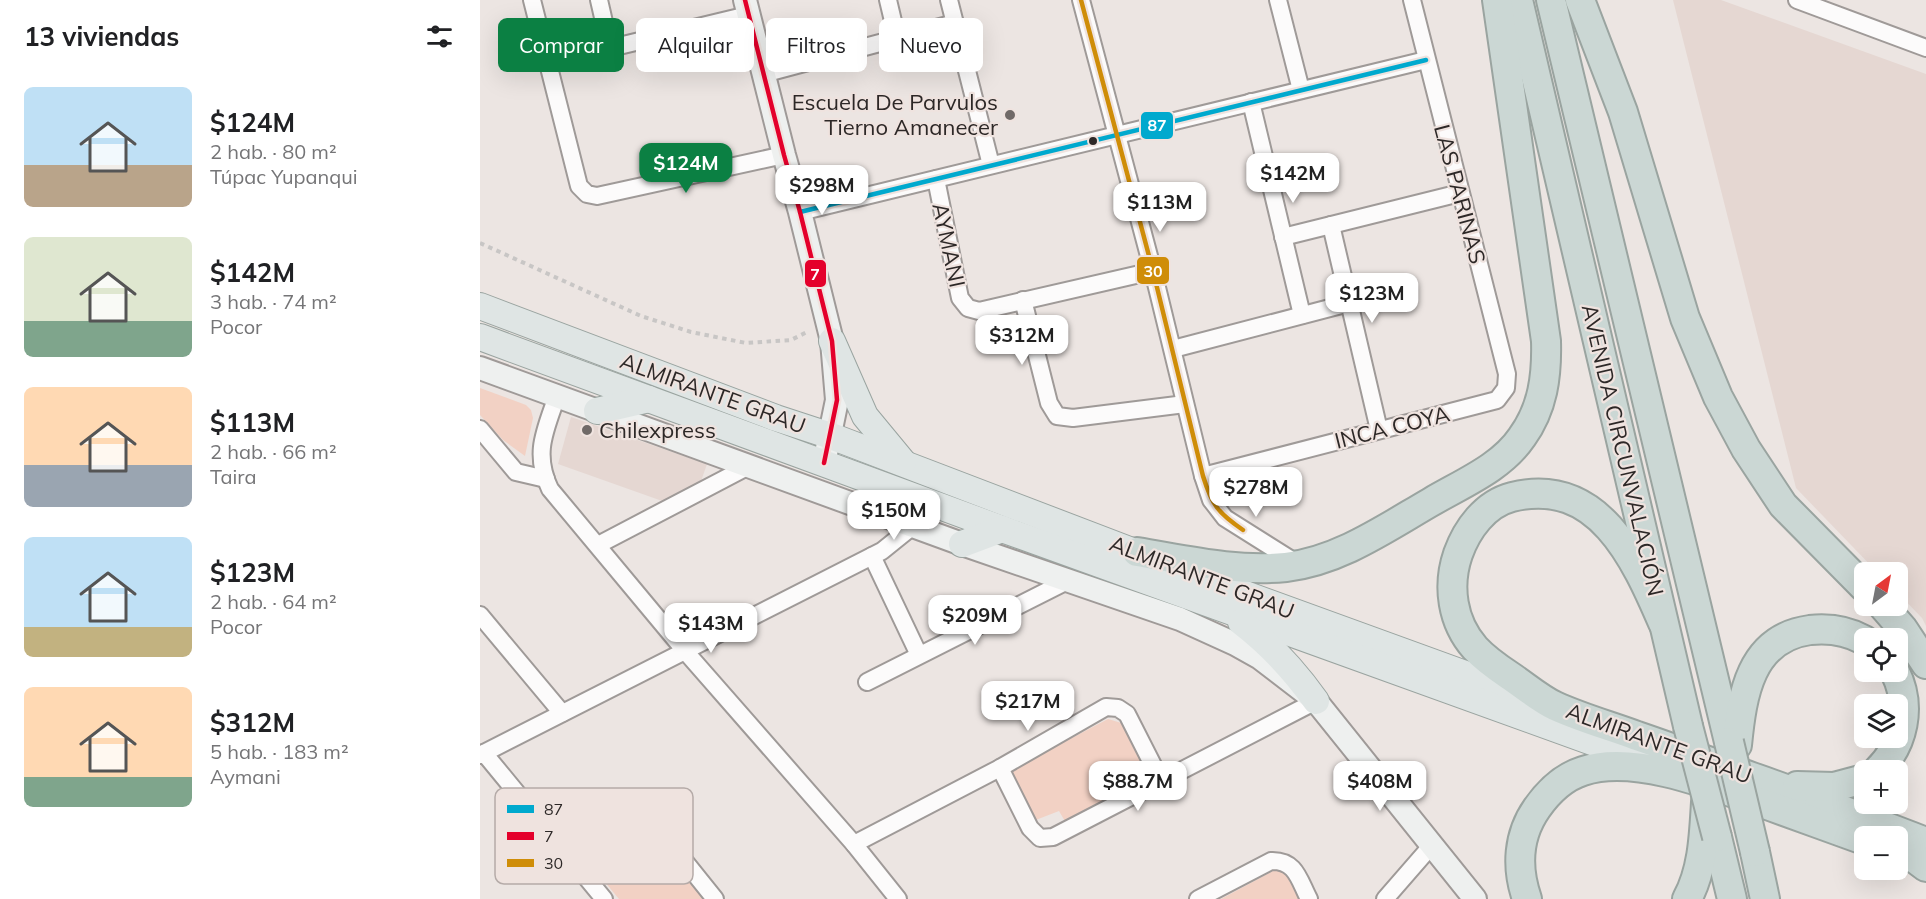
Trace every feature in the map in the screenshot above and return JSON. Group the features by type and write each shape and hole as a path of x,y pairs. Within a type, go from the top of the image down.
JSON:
{"highway":[{"path":"1137,552 1229,567 1299,565 1352,546 1493,465 1512,450 1523,436 1541,399 1547,364 1543,317 1497,0"},
{"name":"AVENIDA CIRCUNVALACIÓN","path":"1518,0 1688,726 1711,835 1732,899"},
{"name":"AVENIDA CIRCUNVALACIÓN","path":"1551,0 1741,760 1755,852 1765,899"},
{"path":"1580,0 1623,112 1685,318 1718,397 1750,457 1783,505 1854,577"},
{"path":"1554,706 1487,660 1475,649 1460,624 1452,597 1454,570 1467,534 1485,512 1509,498 1537,493 1551,494 1579,503 1606,524 1629,552 1663,623"},
{"path":"1892,616 1926,664"},
{"path":"1854,635 1822,629 1798,632 1776,643 1759,660 1748,681 1741,712 1741,760 1815,788 1854,783"},
{"path":"1887,760 1892,755 1902,732 1904,705 1898,682"},
{"name":"ALMIRANTE GRAU","path":"1554,706 1699,778 1854,836"},
{"name":"ALMIRANTE GRAU","path":"1699,778 1741,760 1918,857"},
{"path":"1527,899 1520,870 1519,856 1522,841 1532,815 1559,784 1584,770 1612,766 1643,768 1699,778"},
{"path":"1687,899 1711,835"}],"main road":[{"name":"ALMIRANTE GRAU","path":"480,306 766,414 831,436 1234,590 1554,706"},
{"path":"829,332 865,416 905,465"},
{"name":"ALMIRANTE GRAU","path":"480,337 1002,529 1699,778"},
{"path":"597,411 649,399"},
{"path":"962,544 1002,529"},
{"path":"1213,605 1234,617 1271,647 1288,663 1316,701"}],"street":[{"path":"532,0 537,18"},
{"path":"599,0 603,18"},
{"path":"888,0 892,18"},
{"path":"949,0 954,18"},
{"path":"1081,0 1211,500 1225,518 1299,565"},
{"path":"1278,0 1301,90"},
{"name":"LAS PARINAS","path":"1412,0 1507,374 1506,388"},
{"path":"1797,0 1926,48"},
{"path":"624,44 747,7 829,332 837,400 824,463"},
{"path":"763,74 879,43"},
{"path":"800,212 1426,60"},
{"path":"550,72 579,186 587,194 597,196 784,154"},
{"path":"967,72 991,165"},
{"path":"1251,102 1302,315"},
{"name":"AYMANI","path":"936,179 960,298 968,308 979,311 1023,300"},
{"path":"1283,237 1460,193"},
{"path":"1331,225 1379,430"},
{"path":"1153,271 1023,300 1048,403 1057,416 1073,418 1185,404"},
{"path":"1173,349 1349,303"},
{"path":"480,368 962,544 1180,619 1260,658 1316,701 1475,899"},
{"name":"INCA COYA","path":"1203,476 1497,400 1506,388"},
{"path":"557,396 542,442 540,460 546,479 557,497 685,651 854,844 898,899"},
{"path":"480,429 516,472 546,479"},
{"path":"598,545 749,466"},
{"path":"511,788 482,754 872,556 897,541 913,526"},
{"path":"872,556 919,654"},
{"path":"867,682 1069,580"},
{"path":"480,615 562,713"},
{"path":"1000,768 1030,828 1040,838 1053,837 1316,701"},
{"path":"854,844 1000,768 1106,707 1118,708 1127,714 1161,781"},
{"path":"1385,899 1432,844"},
{"path":"1198,899 1271,861 1282,861 1292,867 1309,899"},
{"path":"693,872 715,899"},
{"path":"592,884 604,899"}],"path":[{"path":"480,243 641,316 692,332 746,343 791,340 829,332"}],"shaded area":[{"path":"1673,0 1721,0 1926,74 1926,626 1922,618 1908,603 1908,562 1867,562 1796,488"},
{"path":"480,388 526,405 531,410 533,418 525,456 503,440 480,415"},
{"path":"571,417 707,464 700,484 665,502 558,464"},
{"path":"1108,719 1128,725 1148,765 1142,783 1066,823 1059,811 1028,823 1003,774"},
{"path":"1282,866 1300,899 1221,899"},
{"path":"693,880 708,899 619,899 607,884 693,884"}],"transit line":[{"name":"7","path":"745,0 832,341 837,400 824,463"},
{"name":"30","path":"1081,0 1153,271 1203,476 1217,508 1243,530"},
{"name":"87","path":"800,212 1426,60"}],"place":[{"name":"Escuela De Parvulos Tierno Amanecer","path":"1010,115"},
{"name":"Chilexpress","path":"587,430"}]}
